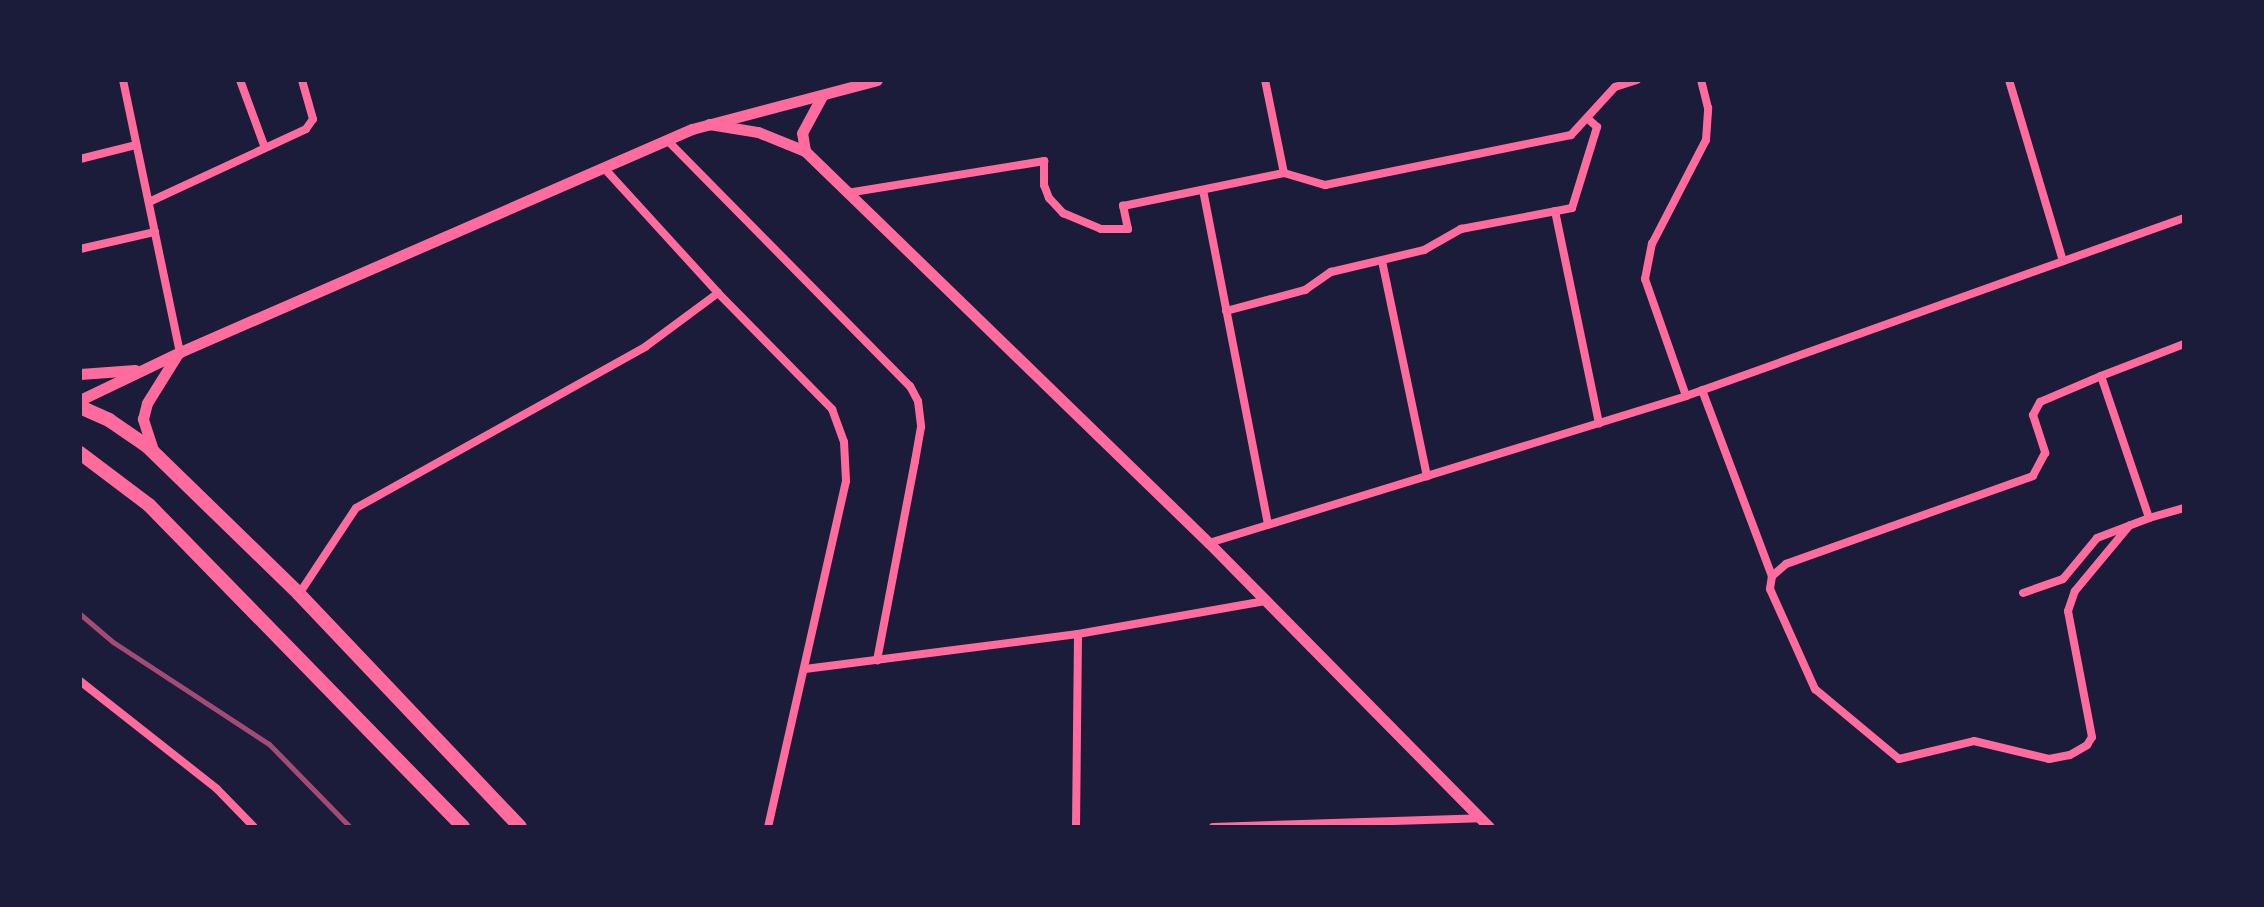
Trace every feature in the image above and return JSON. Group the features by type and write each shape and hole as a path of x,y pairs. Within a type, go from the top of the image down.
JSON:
{"main road":[{"path":"80,407 132,434 155,453 299,594 520,827"},
{"path":"80,453 149,505 463,827"}],"street":[{"path":"123,80 180,352"},
{"path":"240,80 265,148"},
{"path":"149,202 306,129 313,119 302,80"},
{"path":"80,400 180,352 667,140 709,124 877,80"},
{"path":"1265,80 1284,173"},
{"path":"847,193 1044,161 1044,185 1049,198 1063,213 1101,229 1128,229 1123,206 1284,173 1325,185 1571,135 1615,87 1637,80"},
{"path":"1686,396 1645,279 1652,244 1706,140 1708,108 1701,80"},
{"path":"2009,80 2063,261"},
{"path":"805,151 802,133 822,96"},
{"path":"1226,311 1305,290 1331,272 1424,250 1461,229 1572,208 1597,127 1587,118"},
{"path":"709,124 758,132 805,151 1209,543 1485,822"},
{"path":"667,140 910,386 918,401 919,438 877,660"},
{"path":"80,159 136,145"},
{"path":"604,168 718,293 832,409 844,442 846,481 768,827"},
{"path":"1203,190 1268,525"},
{"path":"1555,211 1599,423"},
{"path":"1209,543 1686,396 2184,218"},
{"path":"80,249 155,232"},
{"path":"1382,261 1427,476"},
{"path":"299,594 356,508 645,347 718,293"},
{"path":"1772,576 1786,564 2033,476 2045,453 2033,415 2040,402 2184,344"},
{"path":"155,453 145,434 143,419 147,403 164,371 180,352"},
{"path":"80,374 143,369"},
{"path":"2101,376 2149,518"},
{"path":"1702,390 1772,576 1770,589 1815,689 1899,759 1974,741 2049,759 2070,755 2087,745 2092,737 2068,611 2075,591 2129,526"},
{"path":"2023,593 2063,579 2097,538 2184,508"},
{"path":"805,669 1078,634 1265,601"},
{"path":"1076,827 1078,634"},
{"path":"80,681 217,789 254,827"},
{"path":"1213,827 1485,822"}],"railway":[{"path":"80,614 113,642 269,744 350,827"}]}
